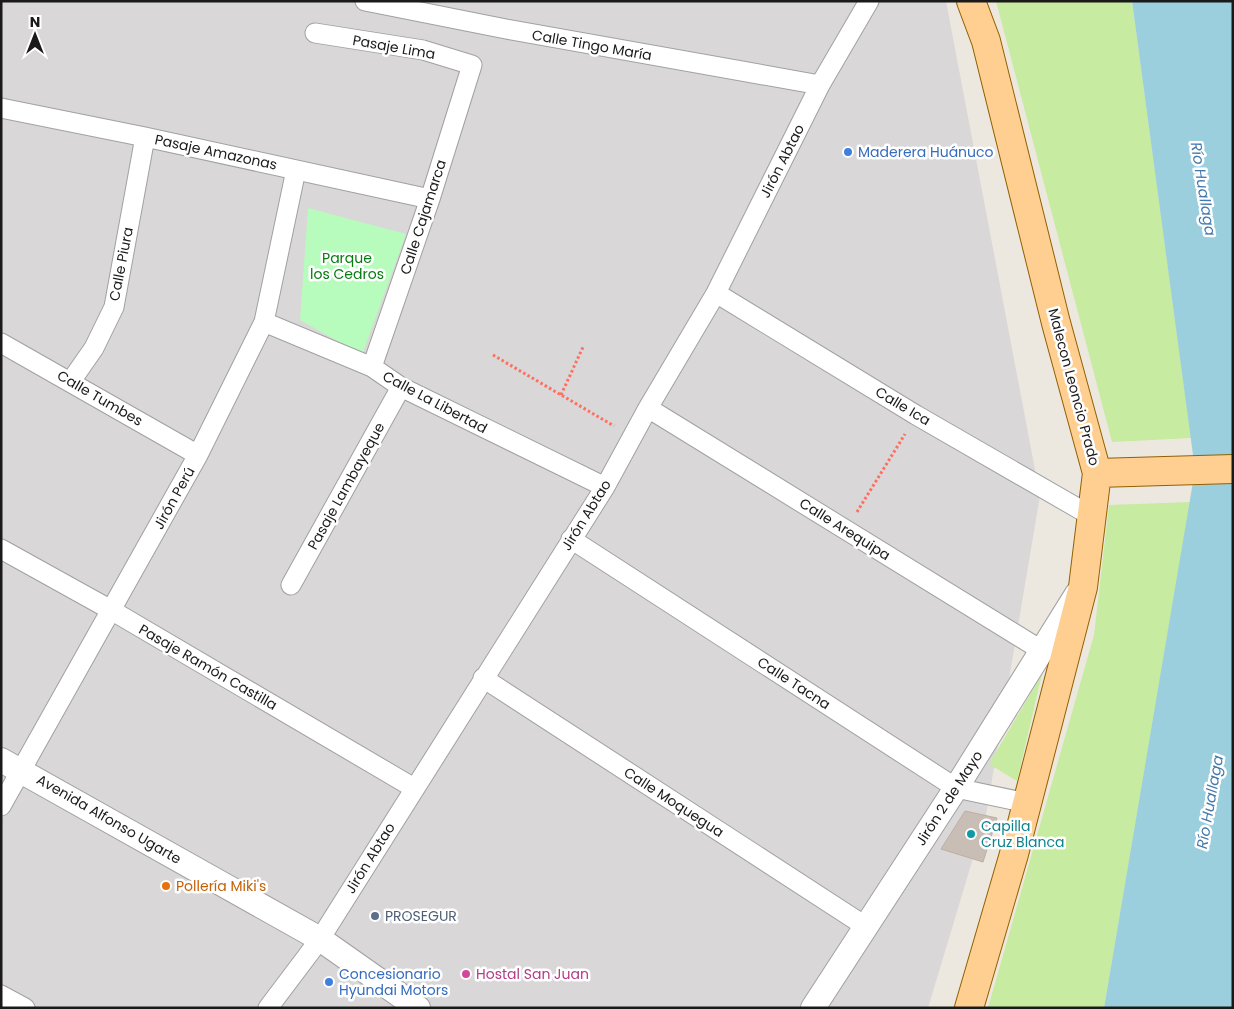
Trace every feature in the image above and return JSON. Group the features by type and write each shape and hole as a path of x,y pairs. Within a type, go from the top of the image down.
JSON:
{"main road":[{"name":"Malecon Leoncio Prado","path":"969,1008 1027,803 1083,587 1097,473 1056,323 986,41 970,1"},
{"path":"1097,473 1233,469"}],"street":[{"name":"Calle Tingo María","path":"365,1 455,10 820,85"},
{"name":"Jirón Abtao","path":"268,1008 320,939 605,487 648,408 716,292 820,85 869,1"},
{"name":"Pasaje Lima","path":"315,33 423,50 472,65"},
{"name":"Calle Cajamarca","path":"372,367 430,199 472,65"},
{"name":"Pasaje Amazonas","path":"1,108 145,137 430,199"},
{"name":"Calle Piura","path":"71,381 94,348 114,307 145,137"},
{"name":"Jirón Perú","path":"1,806 11,764 111,610 198,455 264,322 296,170"},
{"name":"Calle Ica","path":"716,292 916,415 1093,517"},
{"name":"Calle La Libertad","path":"264,322 372,367 401,387 605,487"},
{"name":"Calle Tumbes","path":"1,343 71,381 198,455"},
{"name":"Pasaje Lambayeque","path":"291,585 401,387"},
{"name":"Calle Arequipa","path":"648,408 1041,650"},
{"name":"Calle Tacna","path":"571,539 956,788 1027,803"},
{"name":"Pasaje Ramón Castilla","path":"1,549 111,610 414,788"},
{"name":"Jirón 2 de Mayo","path":"813,1008 956,788 1041,650 1083,587"},
{"name":"Calle Moquegua","path":"483,678 866,926"},
{"name":"Avenida Alfonso Ugarte","path":"11,764 320,939 418,1008"},
{"path":"1,995 25,1008"}],"path":[{"path":"561,395 583,347"},
{"path":"493,355 632,437"},
{"path":"846,530 916,415"}],"shaded area":[{"path":"1,1 946,1 1040,496 986,815 928,1008 1,1008"}],"green space":[{"path":"996,1 1132,1 1191,438 1112,442"},
{"name":"Parque los Cedros","path":"308,208 406,234 362,355 300,320"},
{"path":"1190,502 1104,1008 988,1008 1094,635 1109,505"},
{"path":"1042,674 1017,781 989,764"}],"water":[{"name":"Río Huallaga","path":"1132,1 1233,1 1232,1008 1104,1008 1195,470"}],"building":[{"name":"Capilla Cruz Blanca","path":"965,811 997,818 983,862 941,849"}],"place":[{"name":"Maderera Huánuco","path":"848,152"},
{"name":"Capilla Cruz Blanca","path":"971,834"},
{"name":"Pollería Miki's","path":"166,886"},
{"name":"PROSEGUR","path":"375,916"},
{"name":"Hostal San Juan","path":"466,974"},
{"name":"Concesionario Hyundai Motors","path":"329,982"}]}
